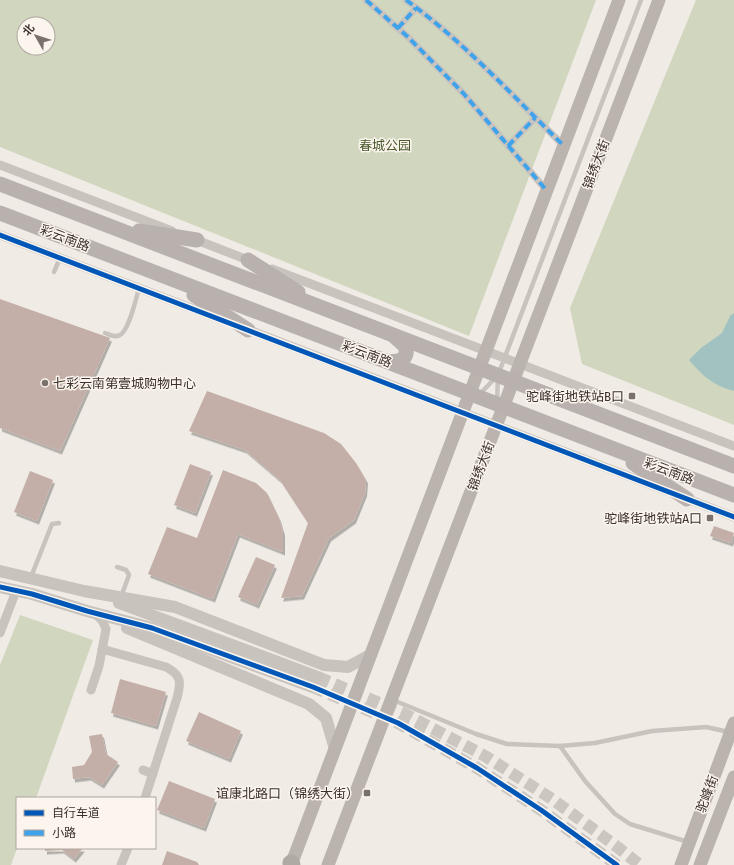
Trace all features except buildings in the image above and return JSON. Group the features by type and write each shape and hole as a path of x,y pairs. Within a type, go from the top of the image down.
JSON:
{"main road":[{"path":"291,864 462,412 474,395 479,368 619,0"},
{"name":"锦绣大街","path":"328,865 496,425 500,405 520,364 659,0"},
{"name":"彩云南路","path":"0,184 734,466"},
{"name":"彩云南路","path":"0,213 734,495"},
{"path":"108,226 197,240"},
{"path":"248,260 326,309"},
{"path":"168,278 248,330"},
{"path":"384,360 396,362 402,360 406,354 405,346 394,335"},
{"path":"610,448 687,499"},
{"name":"驼峰街","path":"681,865 732,728"},
{"name":"驼峰街","path":"700,865 734,777"}],"street":[{"path":"366,0 398,28 464,94 547,191"},
{"path":"406,0 483,65 564,146"},
{"path":"398,28 416,8"},
{"path":"508,146 535,118"},
{"path":"0,165 734,446"},
{"path":"0,235 734,517"},
{"path":"0,572 84,591 174,606 324,665 348,667 370,655"},
{"path":"0,587 32,594 92,613 152,628 316,682 149,613 84,591"},
{"path":"0,633 16,591"},
{"path":"91,690 99,666 106,629 103,622 92,613"},
{"path":"92,613 309,704 326,718 335,749"},
{"path":"102,649 166,667 173,671 178,677 180,685 177,698 145,797"},
{"path":"143,770 153,774"},
{"path":"121,865 128,849"}],"lane":[{"path":"500,405 498,375 641,0"},
{"path":"54,272 60,258"},
{"path":"105,333 120,336 125,330 139,288"},
{"path":"474,395 498,375"},
{"path":"30,578 52,524 59,523"},
{"path":"118,567 126,570 129,575 121,597"},
{"path":"391,699 476,734 507,744 560,746 595,743 652,731 706,727 732,728"},
{"path":"560,746 585,781 615,814 630,824 689,842"}],"green space":[{"name":"春城公园","path":"0,0 596,0 469,336 0,147"},
{"path":"696,0 734,0 734,425 582,364 570,308"},
{"path":"20,615 93,640 36,797 16,797 17,849 11,865 0,865 0,665"}],"water":[{"path":"734,313 734,391 726,389 708,379 689,360 701,348 722,333 730,316"}],"tunnel":[{"path":"318,677 405,714 485,756 552,799 640,865"},
{"path":"313,687 398,723 477,768 541,810 617,865"}],"marked path":[{"path":"366,0 408,37 464,94 547,191"},
{"path":"406,0 468,51 564,146"},
{"path":"398,28 416,8"},
{"path":"508,146 535,118"}],"cycle path":[{"path":"0,235 734,517"},
{"path":"0,587 32,594 87,611 152,628 313,687 398,723 477,768 541,810 617,865"}],"place":[{"name":"七彩云南第壹城购物中心","path":"45,383"},
{"name":"驼峰街地铁站B口","path":"632,396"},
{"name":"驼峰街地铁站A口","path":"710,518"},
{"name":"谊康北路口（锦绣大街）","path":"367,793"}]}
